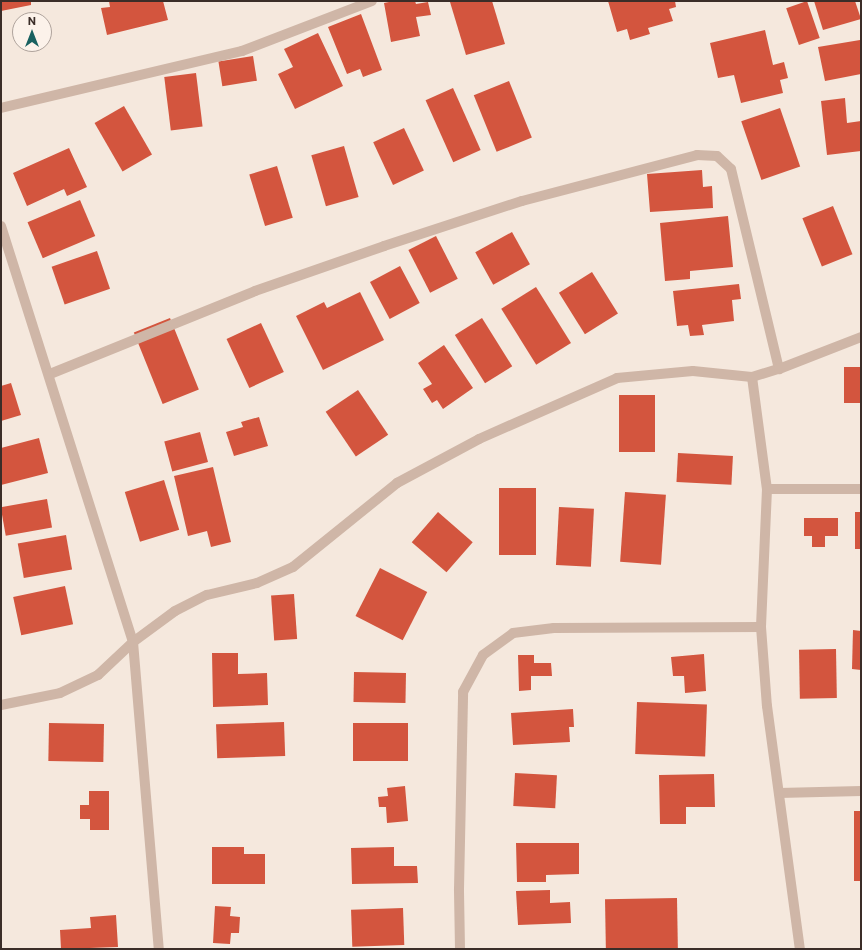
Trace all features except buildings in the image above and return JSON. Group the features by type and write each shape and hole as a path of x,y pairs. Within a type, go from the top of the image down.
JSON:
{"street":[{"path":"1,108 242,51 372,1"},
{"path":"50,374 255,291 384,246 522,201 696,155 717,156 731,169 779,369"},
{"path":"1,226 50,374 132,642 158,949"},
{"path":"1,705 67,690 98,675 132,642 175,611 207,595 257,583 293,567 397,483 479,439 617,378 693,371 752,377 779,369 861,337"},
{"path":"752,377 767,489 761,627 767,706 800,949"},
{"path":"767,489 861,489"},
{"path":"460,949 459,889 463,692 483,655 513,633 554,628 761,627"},
{"path":"779,792 861,791"}]}
